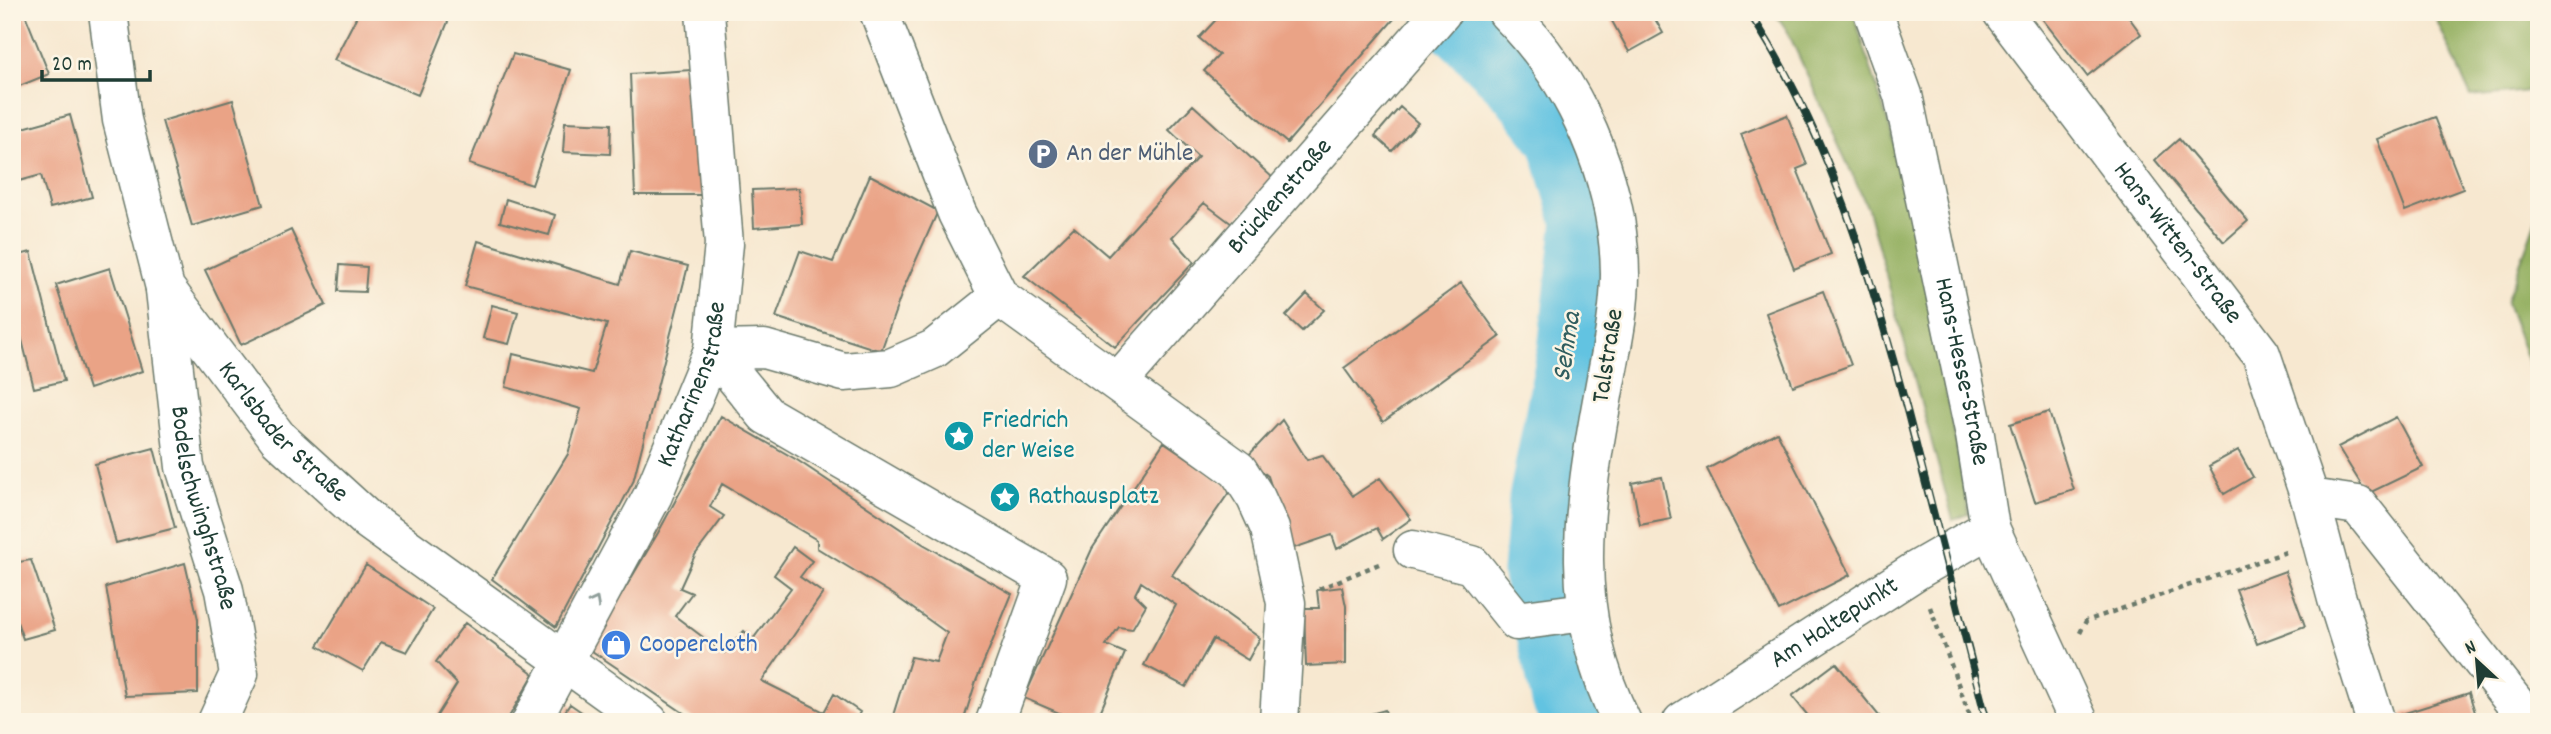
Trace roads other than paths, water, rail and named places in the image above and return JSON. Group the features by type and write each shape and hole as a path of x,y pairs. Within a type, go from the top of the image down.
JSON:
{"street":[{"name":"Karlsbader Straße","path":"108,12 122,120 164,288 278,438 368,520 649,722"},
{"name":"Katharinenstraße","path":"531,722 653,495 713,350 724,244 705,12"},
{"path":"879,12 957,213 999,297 1119,381 1238,470 1270,529 1286,603 1279,722"},
{"name":"Talstraße","path":"1507,12 1557,73 1586,125 1602,165 1615,216 1620,273 1618,313 1590,466 1574,614 1622,722"},
{"name":"Hans-Hesse-Straße","path":"1873,12 1903,95 1975,435 1990,528 2079,722"},
{"name":"Hans-Witten-Straße","path":"2002,12 2262,354 2310,498 2320,541 2376,722"},
{"name":"Brückenstraße","path":"1119,381 1431,24"},
{"name":"Bodelschwinghstraße","path":"164,288 185,467 224,590 239,674 217,722"},
{"path":"713,350 764,349 844,372 891,368 934,349 999,297"},
{"path":"713,350 765,415 1047,578 995,722"},
{"path":"2310,498 2358,505 2530,722"},
{"name":"Am Haltepunkt","path":"1682,722 1917,570 1990,528"},
{"path":"1413,550 1472,565 1517,621 1574,614"}],"waterway":[{"name":"Sehma","path":"1446,12 1520,86 1560,138 1585,221 1570,350 1541,500 1535,573 1564,699 1578,722"}],"railway":[{"path":"1749,12 1802,106 1825,156 1863,258 1908,414 1987,722"}],"place":[{"name":"An der Mühle","path":"1043,154"},
{"name":"Friedrich der Weise","path":"959,436"},
{"name":"Rathausplatz","path":"1005,497"},
{"name":"Coopercloth","path":"616,645"}]}
